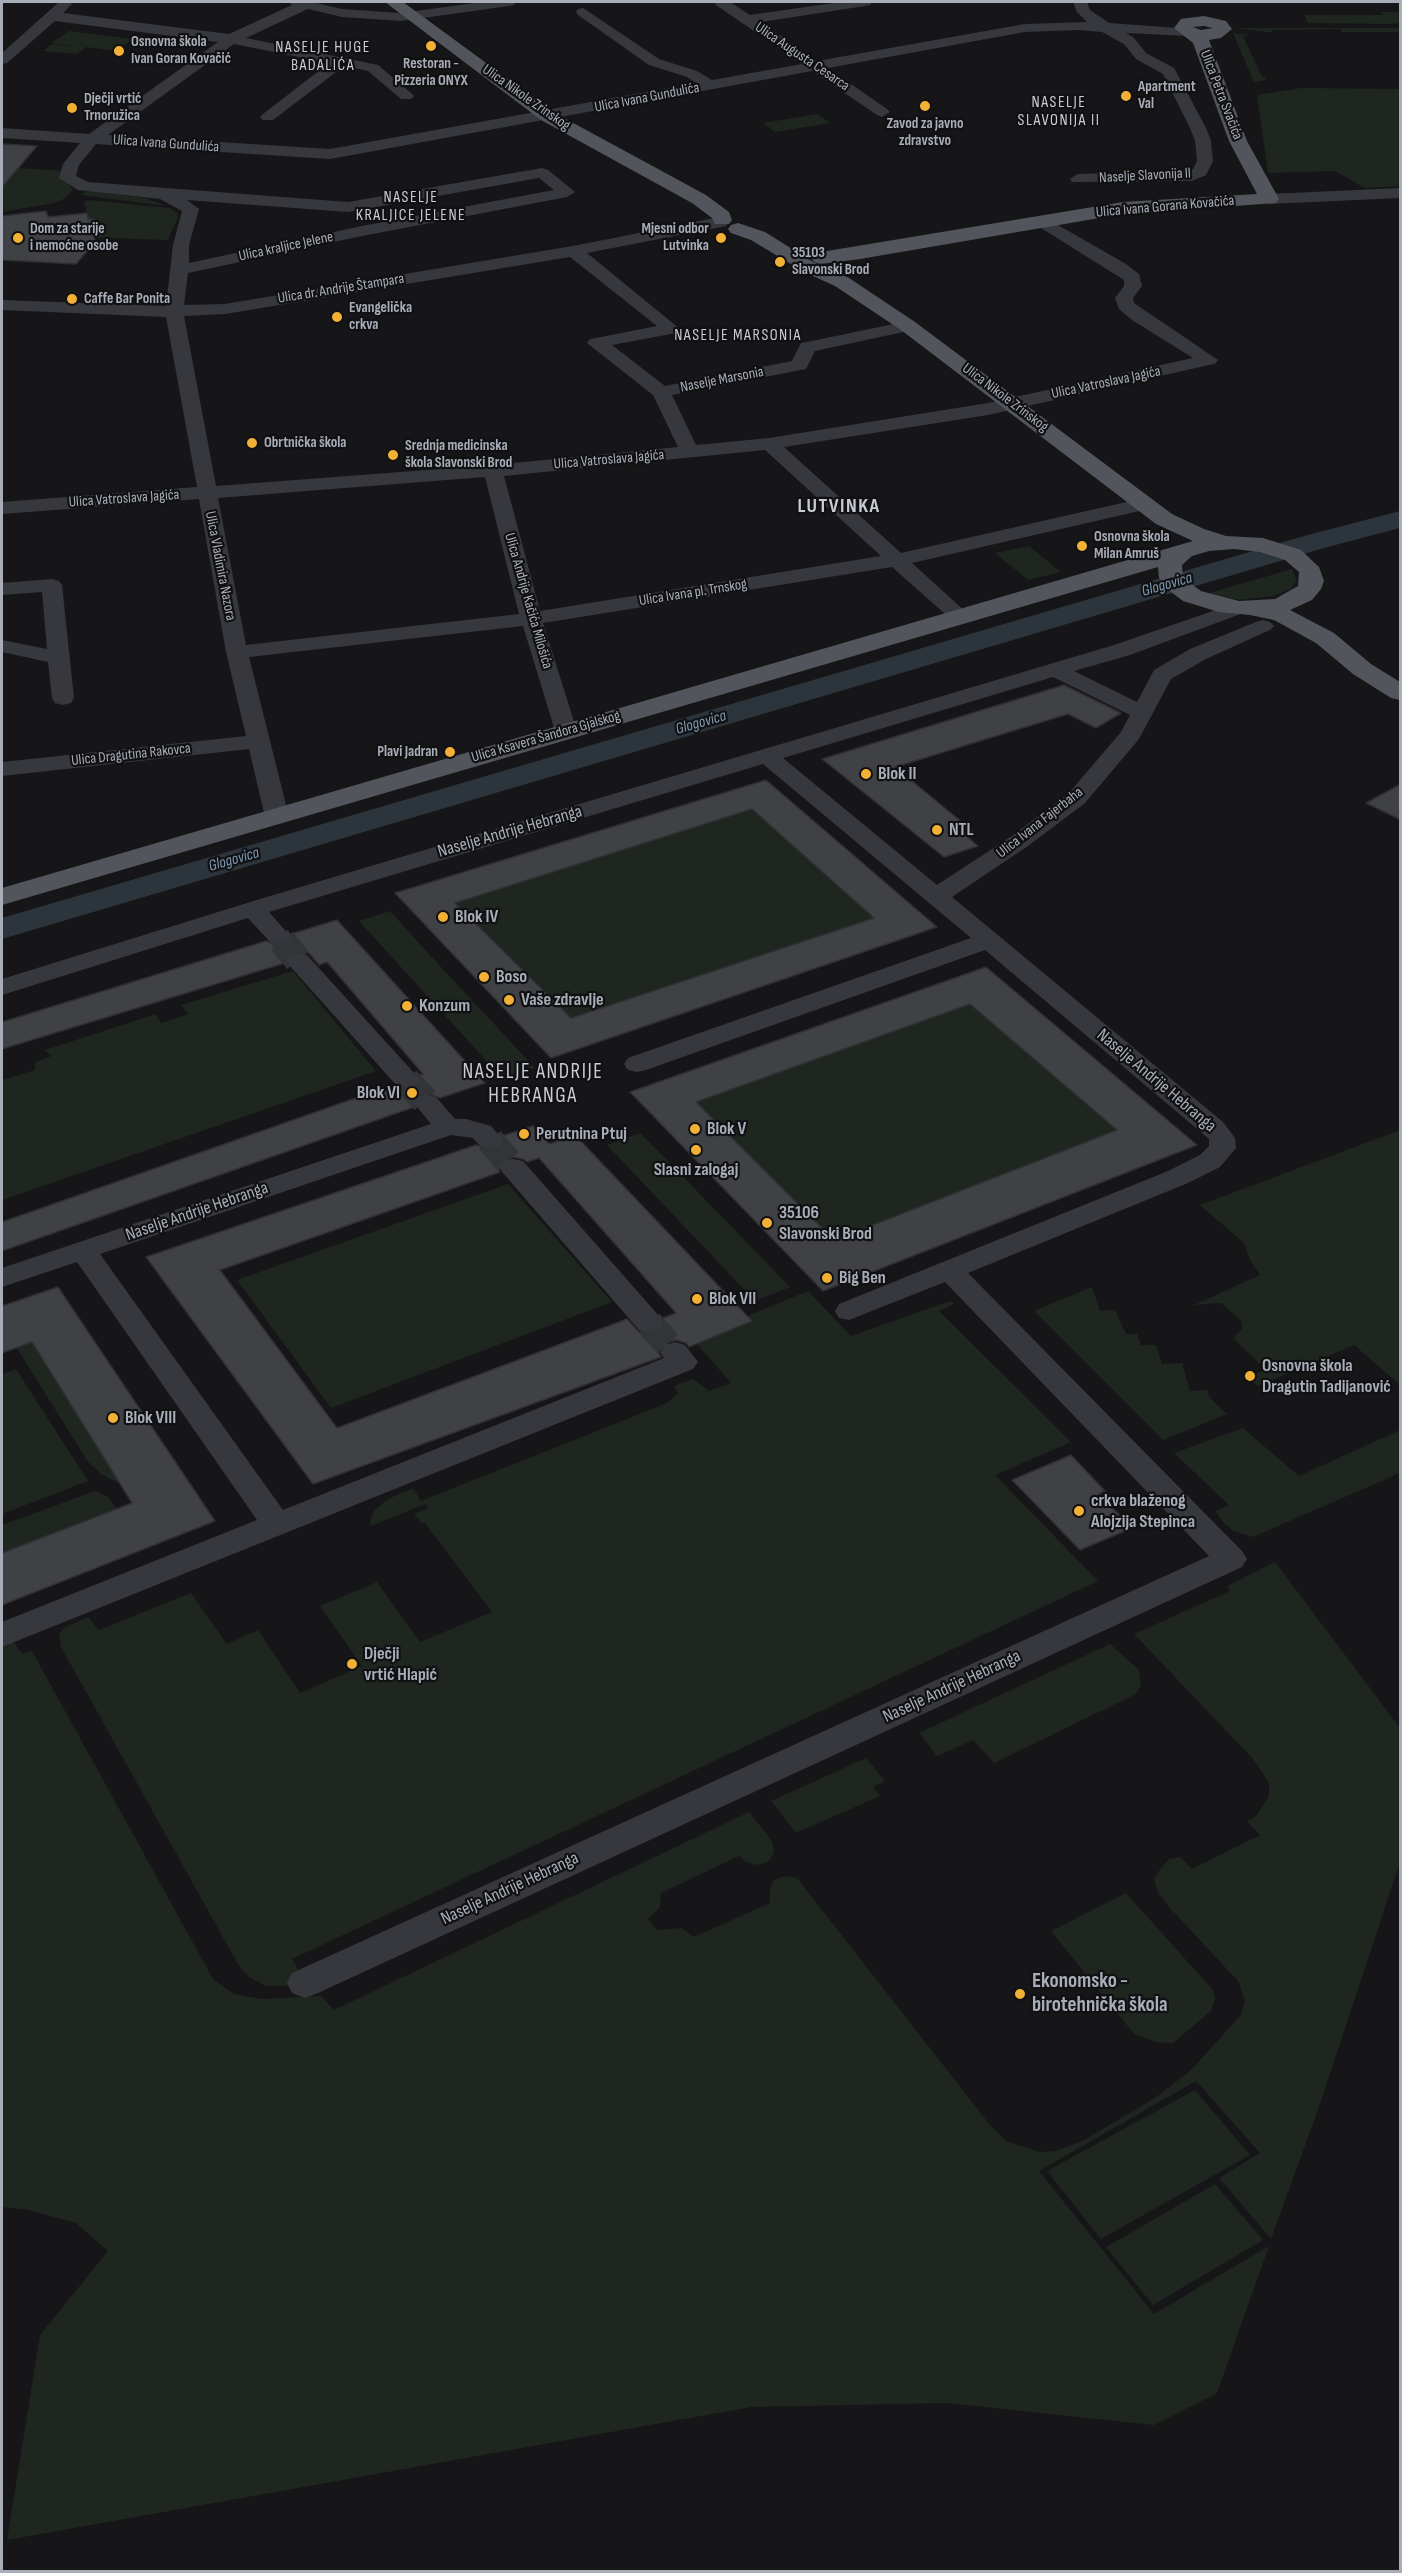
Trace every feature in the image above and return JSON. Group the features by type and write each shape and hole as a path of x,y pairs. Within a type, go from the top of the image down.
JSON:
{"main road":[{"name":"Ulica Nikole Zrinskog","path":"393,2 548,116 699,199 732,224 822,266 1013,403 1164,519 1196,534 1222,542"},
{"name":"Ulica Petra Svačića","path":"1189,21 1215,28 1216,40 1240,96"},
{"name":"Ulica Petra Svačića","path":"1189,21 1201,41 1238,141 1269,199"},
{"name":"Ulica Petra Svačića","path":"1247,156 1252,125"},
{"name":"Ulica Ivana Gorana Kovačića","path":"822,266 860,254 1123,208 1269,199"},
{"name":"Ulica Nikole Zrinskog","path":"1164,519 1181,575"},
{"path":"1222,542 1263,545 1277,549 1300,560 1311,572 1312,581 1303,595 1252,614"},
{"name":"Ulica Ksavera Šandora Gjalskog","path":"2,897 1092,579 1181,575 1207,544 1222,542"},
{"path":"1092,579 1144,579 1181,575 1219,605 1252,614 1282,615 1325,638 1362,669 1401,693"},
{"path":"1303,595 1308,615 1325,638"}],"street":[{"path":"92,139 231,39 301,3 354,14 411,16 509,2"},
{"name":"Ulica Augusta Cesarca","path":"721,2 882,112"},
{"path":"748,20 866,2"},
{"name":"Naselje Slavonija II","path":"1078,180 1192,176 1200,172 1205,161 1203,141 1198,128 1169,71 1141,56 1129,41 1084,12 1080,2"},
{"path":"2,60 50,9 66,3"},
{"path":"50,9 231,39 373,68 406,96"},
{"path":"583,12 654,62 692,74 710,86"},
{"name":"Ulica Ivana Gundulića","path":"2,133 330,154 1032,27 1064,25 1148,29 1189,21"},
{"path":"268,117 341,61"},
{"name":"Ulica kraljice Jelene","path":"92,139 71,164 67,178 84,187 348,207 542,173 567,192 362,231 180,270"},
{"name":"Ulica Ivana Gorana Kovačića","path":"1269,199 1401,193"},
{"name":"Ulica kraljice Jelene","path":"164,194 191,209"},
{"path":"174,312 181,245 191,209 215,197"},
{"path":"348,207 343,215 362,231"},
{"name":"Ulica Vatroslava Jagića","path":"2,508 493,471 769,444 1013,403 1209,360 1138,316 1125,305 1124,298 1133,286 1133,278 1044,222"},
{"name":"Ulica dr. Andrije Štampara","path":"2,306 174,312 225,309 573,251 678,230 732,224"},
{"name":"Naselje Marsonia","path":"573,251 671,328 596,343 630,366 661,392 800,365 807,347 908,326"},
{"name":"Ulica Vladimira Nazora","path":"174,312 237,652 277,817"},
{"path":"661,392 690,453"},
{"path":"769,444 960,616"},
{"name":"Ulica Andrije Kačića Milošića","path":"493,471 531,619 566,731"},
{"name":"Ulica Ivana pl. Trnskog","path":"237,652 531,619 896,560 1144,504"},
{"path":"1178,630 1191,615 1181,575"},
{"path":"2,589 52,585 63,698"},
{"path":"1122,650 1162,675 1198,654 1252,614"},
{"name":"Naselje Andrije Hebranga","path":"2,987 253,909 1122,650 1178,630 1252,614"},
{"path":"2,646 58,658"},
{"path":"1055,670 1143,713"},
{"name":"Ulica Ivana Fajerbaha","path":"936,897 1020,841 1077,798 1116,754 1143,713 1162,675"},
{"name":"Ulica Dragutina Rakovca","path":"2,769 260,741"},
{"name":"Naselje Andrije Hebranga","path":"767,756 1214,1128 1222,1138 1223,1148 1210,1161 1178,1177 849,1311"},
{"path":"253,909 279,937"},
{"path":"637,1064 988,940"},
{"path":"298,960 406,1080"},
{"path":"427,1103 448,1127"},
{"name":"Naselje Andrije Hebranga","path":"2,1278 448,1127 466,1126 482,1132 490,1140"},
{"path":"513,1167 650,1323"},
{"path":"82,1250 277,1525"},
{"name":"Naselje Andrije Hebranga","path":"305,1983 1231,1559 950,1269"},
{"path":"2,1635 683,1362 675,1352"}],"shaded area":[{"path":"1381,12 1400,12 1400,22 1393,24 1308,23 1304,15 1383,15"},
{"path":"1234,28 1400,28 1400,32 1342,32 1340,29 1266,32"},
{"path":"69,31 133,39 116,51 86,47 77,54 43,51 52,44 82,48 51,43"},
{"path":"1233,33 1252,35 1243,36 1262,77 1266,77 1266,80 1254,82"},
{"path":"1301,88 1400,89 1400,186 1365,188 1335,171 1268,173 1257,95"},
{"path":"818,114 830,123 775,132 763,123"},
{"path":"18,168 65,171 64,180 73,189 66,198 54,203 2,212 2,187"},
{"path":"88,191 145,198 167,206 80,195"},
{"path":"88,200 170,208 177,213 178,217 168,240 80,237 83,232 97,231 94,219 88,219 84,202"},
{"path":"1029,546 1061,572 1028,580 995,553"},
{"path":"1292,569 1297,581 1291,589 1274,596 1238,600 1209,593"},
{"path":"754,798 893,923 868,920 578,1015 561,1035 561,1008 458,906 451,908 454,892 463,900 743,812"},
{"path":"390,911 535,1068 503,1079 359,921"},
{"path":"293,971 376,1071 2,1200 2,1080 35,1070 35,1063 51,1056 45,1050 156,1014 161,1023 189,1014 181,1005"},
{"path":"980,990 981,1013 1108,1123 1129,1115 1155,1137 1103,1136 849,1234 830,1262 825,1232 706,1112 687,1119 681,1100"},
{"path":"1400,1130 1400,1385 1354,1345 1258,1386 1248,1378 1265,1369 1233,1338 1242,1329 1241,1321 1221,1303 1194,1305 1260,1275 1250,1260 1244,1243 1200,1205"},
{"path":"640,1133 790,1287 755,1301 607,1145"},
{"path":"508,1184 612,1302 331,1408 237,1280"},
{"path":"1092,1287 1100,1311 1115,1310 1126,1334 1137,1334 1141,1345 1156,1345 1162,1364 1182,1363 1190,1391 1207,1390 1210,1398 1227,1414 1163,1440 1034,1311"},
{"path":"808,1291 851,1336 950,1301 954,1304 939,1311 1071,1442 995,1475 1098,1581 292,1959 304,1979 285,1986 266,1986 249,1977 239,1966 61,1647 59,1634 65,1627 88,1617 99,1630 191,1593 227,1644 258,1630 300,1693 362,1666 320,1606 377,1582 420,1642 492,1612 424,1522 421,1523 414,1514 428,1508 426,1504 371,1526 370,1520 374,1511 388,1499 413,1488 421,1501 667,1403 678,1393 674,1386 693,1379 709,1391 731,1383 697,1344 751,1321 747,1316"},
{"path":"32,1342 120,1484 101,1474 88,1462 16,1347"},
{"path":"16,1369 88,1481 2,1514 2,1374"},
{"path":"1243,1428 1299,1476 1400,1430 1400,1473 1253,1537 1234,1531 1223,1522 1215,1511 1229,1505 1174,1453"},
{"path":"95,1491 108,1497 117,1509 2,1553 2,1525"},
{"path":"1275,1562 1400,1728 1400,1862 1319,2107 1271,2239 1219,2178 1260,2153 1196,2081 1039,2171 1154,2314 1269,2246 1217,2393 1154,2425 947,2403 751,2407 7,2540 40,2335 108,2251 76,2223 28,2210 2,2207 2,1647 14,1642 22,1654 32,1651 213,1979 234,1994 262,1999 321,1996 334,2010 749,1812 772,1841 774,1852 769,1861 758,1865 746,1862 739,1856 661,1893 660,1907 648,1919 657,1930 682,1928 694,1937 770,1903 770,1889 774,1880 785,1876 797,1878 990,2125 1006,2141 1040,2152 1056,2151 1084,2140 1155,2098 1190,2071 1240,2016 1245,2001 1238,1981 1170,1908 1158,1893 1154,1879 1169,1859 1180,1857 1192,1869 1260,1835 1247,1821 1256,1816 1269,1796 1269,1783 1253,1759 1134,1634 1230,1591 1227,1586"},
{"path":"1110,1644 1139,1670 1141,1685 1136,1694 994,1763 973,1740 937,1756 919,1733"},
{"path":"866,1758 885,1781 873,1787 880,1796 796,1833 771,1801"},
{"path":"1126,1893 1213,1990 1215,1998 1211,2011 1173,2043 1156,2042 1134,2034 1051,1931"},
{"path":"1195,2090 1250,2155 1101,2239 1047,2171"},
{"path":"1215,2184 1263,2240 1153,2305 1106,2247"}],"building":[{"path":"2,144 37,146 2,187"},
{"name":"Dom za starije i nemoćne osobe","path":"46,211 48,217 87,213 88,219 94,219 95,242 76,264 2,260 2,216"},
{"name":"Blok II","path":"1064,685 1121,713 1096,728 1068,714 895,767 974,832 965,835 978,846 944,857 822,759"},
{"name":"Blok IV","path":"766,780 937,927 551,1058 395,893","holes":["752,809 874,918 571,1018 455,903"]},
{"path":"1401,784 1401,820 1366,803"},
{"name":"Blok VI","path":"337,920 485,1083 440,1098 427,1093 418,1095 412,1103 414,1107 2,1251 2,1222 393,1085 406,1090 417,1087 421,1081 419,1076 423,1074 327,962 319,965 309,953 298,951 287,954 284,959 285,963 2,1049 2,1022 266,941 279,946 288,944 293,938 291,934"},
{"name":"Blok V","path":"986,967 1197,1145 823,1291 630,1092","holes":["970,1004 1117,1130 834,1240 696,1102"]},
{"name":"Blok VII","path":"533,1126 549,1144 575,1135 752,1321 689,1347 686,1343 676,1340 664,1343 658,1352 661,1357 313,1484 146,1257 476,1145 490,1150 500,1148 505,1141 502,1136","holes":["513,1157 527,1162 539,1158 676,1313 663,1318 665,1324 659,1332 649,1334 639,1332 627,1319 337,1428 220,1270 500,1172 497,1166 501,1160"]},
{"name":"Blok VIII","path":"58,1287 215,1521 2,1605 2,1553 132,1503 32,1342 2,1353 2,1306"},
{"name":"crkva blaženog Alojzija Stepinca","path":"1071,1455 1105,1491 1099,1494 1132,1528 1080,1550 1012,1480"}],"waterway":[{"name":"Glogovica","path":"2,929 1314,542 1400,520"}],"tunnel":[{"path":"279,937 284,943"},
{"path":"282,941 298,960"},
{"path":"406,1080 427,1103"},
{"path":"490,1140 513,1167"},
{"path":"649,1323 675,1352"}],"place":[{"name":"Restoran - Pizzeria ONYX","path":"431,46"},
{"name":"Osnovna škola Ivan Goran Kovačić","path":"119,51"},
{"name":"Apartment Val","path":"1126,96"},
{"name":"Zavod za javno zdravstvo","path":"925,106"},
{"name":"Dječji vrtić Trnoružica","path":"72,108"},
{"name":"Dom za starije i nemoćne osobe","path":"18,238"},
{"name":"Mjesni odbor Lutvinka","path":"721,238"},
{"name":"35103 Slavonski Brod","path":"780,262"},
{"name":"Caffe Bar Ponita","path":"72,299"},
{"name":"Evangelička crkva","path":"337,317"},
{"name":"Obrtnička škola","path":"252,443"},
{"name":"Srednja medicinska škola Slavonski Brod","path":"393,455"},
{"name":"Osnovna škola Milan Amruš","path":"1082,546"},
{"name":"Plavi Jadran","path":"450,752"},
{"name":"Blok II","path":"866,774"},
{"name":"NTL","path":"937,830"},
{"name":"Blok IV","path":"443,917"},
{"name":"Boso","path":"484,977"},
{"name":"Vaše zdravlje","path":"509,1000"},
{"name":"Konzum","path":"407,1006"},
{"name":"Blok VI","path":"412,1093"},
{"name":"Blok V","path":"695,1129"},
{"name":"Perutnina Ptuj","path":"524,1134"},
{"name":"Slasni zalogaj","path":"696,1150"},
{"name":"35106 Slavonski Brod","path":"767,1223"},
{"name":"Big Ben","path":"827,1278"},
{"name":"Blok VII","path":"697,1299"},
{"name":"Osnovna škola Dragutin Tadijanović","path":"1250,1376"},
{"name":"Blok VIII","path":"113,1418"},
{"name":"crkva blaženog Alojzija Stepinca","path":"1079,1511"},
{"name":"Dječji vrtić Hlapić","path":"352,1664"},
{"name":"Ekonomsko - birotehnička škola","path":"1020,1994"}],"district":[{"name":"NASELJE HUGE BADALIĆA","path":"323,57"},
{"name":"NASELJE SLAVONIJA II","path":"1059,112"},
{"name":"NASELJE KRALJICE JELENE","path":"411,207"},
{"name":"NASELJE MARSONIA","path":"738,336"},
{"name":"LUTVINKA","path":"839,507"},
{"name":"NASELJE ANDRIJE HEBRANGA","path":"533,1085"}]}
